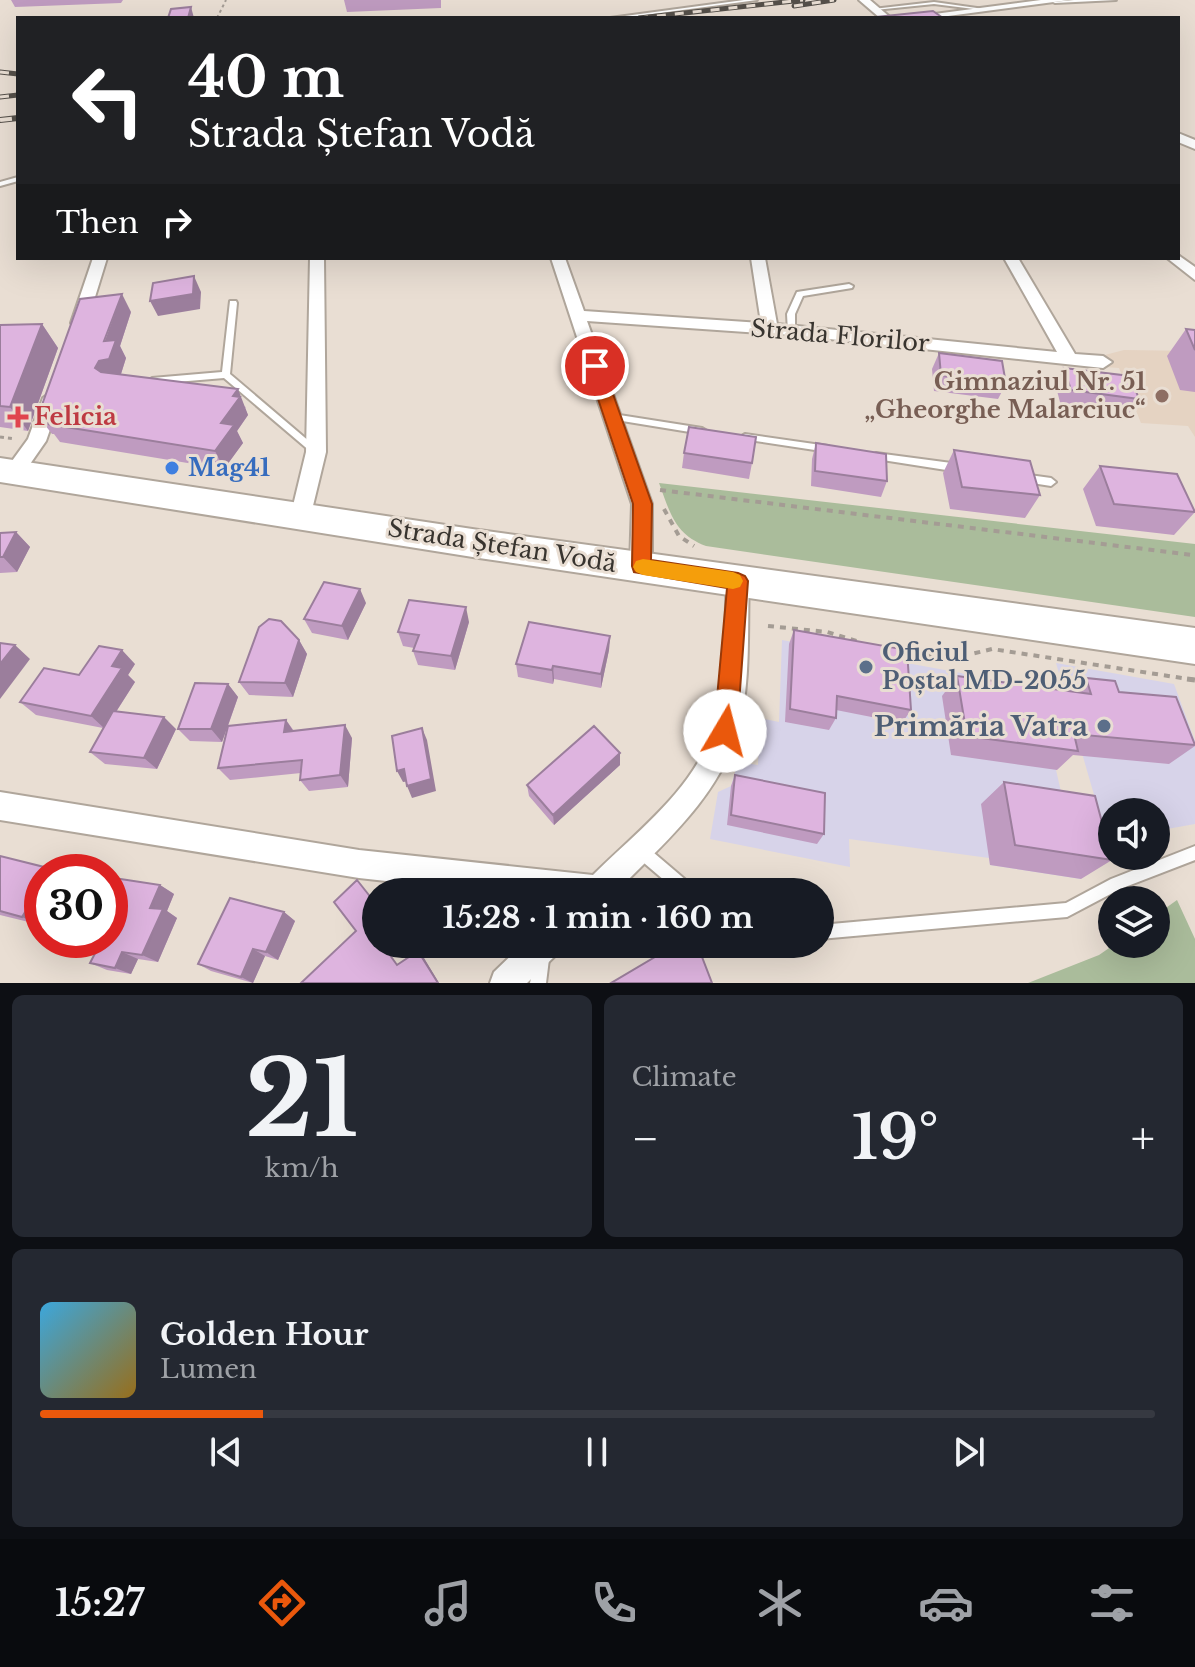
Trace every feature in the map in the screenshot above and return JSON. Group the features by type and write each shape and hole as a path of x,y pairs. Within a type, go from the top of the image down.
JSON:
{"highway":[{"name":"Strada Ștefan Vodă","path":"7,471 1195,646"}],"street":[{"path":"864,0 884,16"},
{"path":"925,16 1060,1"},
{"path":"71,345 99,260"},
{"path":"301,514 316,452 317,260"},
{"path":"559,260 642,504 641,566"},
{"path":"758,260 770,329"},
{"path":"1012,260 1070,359"},
{"path":"1176,260 1195,275"},
{"name":"Strada Florilor","path":"577,315 791,330 1103,362"},
{"path":"7,471 37,441 56,386"},
{"path":"610,878 709,769 725,731 738,581"},
{"path":"0,806 359,864 482,878"},
{"path":"505,983 531,958"}],"lane":[{"path":"628,16 755,0"},
{"path":"1060,1 1114,0"},
{"path":"875,9 934,3 982,9"},
{"path":"791,330 791,314 800,294 849,286"},
{"path":"226,375 233,303"},
{"path":"141,382 226,375 316,452"},
{"path":"613,417 709,432"},
{"path":"740,436 833,450"},
{"path":"864,455 973,471"},
{"path":"1005,475 1051,482"},
{"path":"638,849 672,878"},
{"path":"834,931 1067,910 1116,884 1195,853"},
{"path":"538,983 542,958"}],"path":[{"path":"655,482 676,534 683,543 704,550"},
{"path":"657,490 1193,555"},
{"path":"768,626 827,632 870,645"},
{"path":"899,653 959,657 992,649 1195,680"}],"shaded area":[{"name":"Gimnaziul Nr. 51 „Gheorghe Malarciuc“","path":"1124,350 1195,351 1195,437 1188,426 1141,423 1119,368 1104,367 1101,356"},
{"path":"782,640 1037,687 1081,879 990,865 989,858 849,839 850,867 710,839 718,792 731,786 738,762 758,765 760,718 779,722"},
{"path":"1056,663 1174,684 1195,741 1195,824 1170,828 1170,798 1098,798 1098,809"}],"green space":[{"path":"659,483 1195,544 1195,617 706,546 680,528 670,513"},
{"path":"1177,900 1195,939 1195,983 1028,983 1098,955 1098,958 1170,958 1170,905"}],"building":[{"path":"191,7 189,16 169,16 171,9"},
{"path":"933,11 940,16 885,16"},
{"path":"194,276 193,294 150,301 153,283"},
{"path":"122,294 104,341 116,340 109,359 99,361 95,368 101,372 238,389 233,396 240,397 221,423 234,425 215,451 47,424 52,418 38,416 80,299"},
{"path":"42,324 10,407 0,406 0,325"},
{"path":"1186,329 1195,330 1195,350"},
{"path":"939,353 1002,361 1006,384 941,375"},
{"path":"1064,368 1130,376 1139,399 1071,390"},
{"path":"689,427 756,437 752,463 684,453"},
{"path":"816,443 886,454 887,481 815,471"},
{"path":"954,450 1030,461 1040,495 962,487"},
{"path":"1100,466 1177,474 1195,512 1114,504"},
{"path":"16,532 3,557 0,557 0,533"},
{"path":"324,582 360,589 342,626 304,619"},
{"path":"409,600 466,607 451,656 413,651 419,635 398,632"},
{"path":"269,619 281,621 299,640 285,683 239,682 259,627"},
{"path":"529,622 610,636 601,674 516,664"},
{"path":"794,630 907,650 911,710 837,696 836,718 790,709"},
{"path":"0,643 15,645 0,664"},
{"path":"99,646 122,650 112,666 122,668 91,716 20,702 44,668 79,675"},
{"path":"957,676 1091,694 1086,678 1115,681 1119,692 1176,697 1195,745 1074,734 1078,751 967,736"},
{"path":"195,683 228,684 211,729 178,729"},
{"path":"113,711 164,717 144,758 90,752"},
{"path":"286,720 284,732 345,725 340,775 300,780 302,760 218,768 228,726"},
{"path":"594,726 620,753 553,815 527,785"},
{"path":"422,728 431,779 407,786 404,769 397,771 392,736"},
{"path":"735,775 825,793 824,834 731,815"},
{"path":"1004,782 1095,796 1098,807 1098,858 1015,845"},
{"path":"0,856 24,862 24,914 22,917 0,911"},
{"path":"128,880 160,885 150,908 163,909 142,955 128,953"},
{"path":"357,880 362,886 362,958 392,958 397,965 408,958 422,958 438,983 301,983 356,931 334,902"},
{"path":"230,898 284,912 266,952 253,949 241,977 198,964"},
{"path":"93,958 119,958 115,968 90,963"},
{"path":"653,958 702,958 712,983 611,983"}],"railway":[{"path":"657,16 803,0"},
{"path":"794,6 834,0"},
{"path":"0,72 16,74"},
{"path":"0,97 16,95"},
{"path":"0,120 16,118"}],"slow traffic":[{"path":"643,567 733,581"}],"place":[{"name":"Gimnaziul Nr. 51 „Gheorghe Malarciuc“","path":"1162,396"},
{"name":"Felicia","path":"18,417"},
{"name":"Mag41","path":"172,468"},
{"name":"Oficiul Poștal MD-2055","path":"866,667"},
{"name":"Primăria Vatra","path":"1104,726"}],"route":[{"path":"595,366 642,504 641,566 738,581 725,731"}]}
